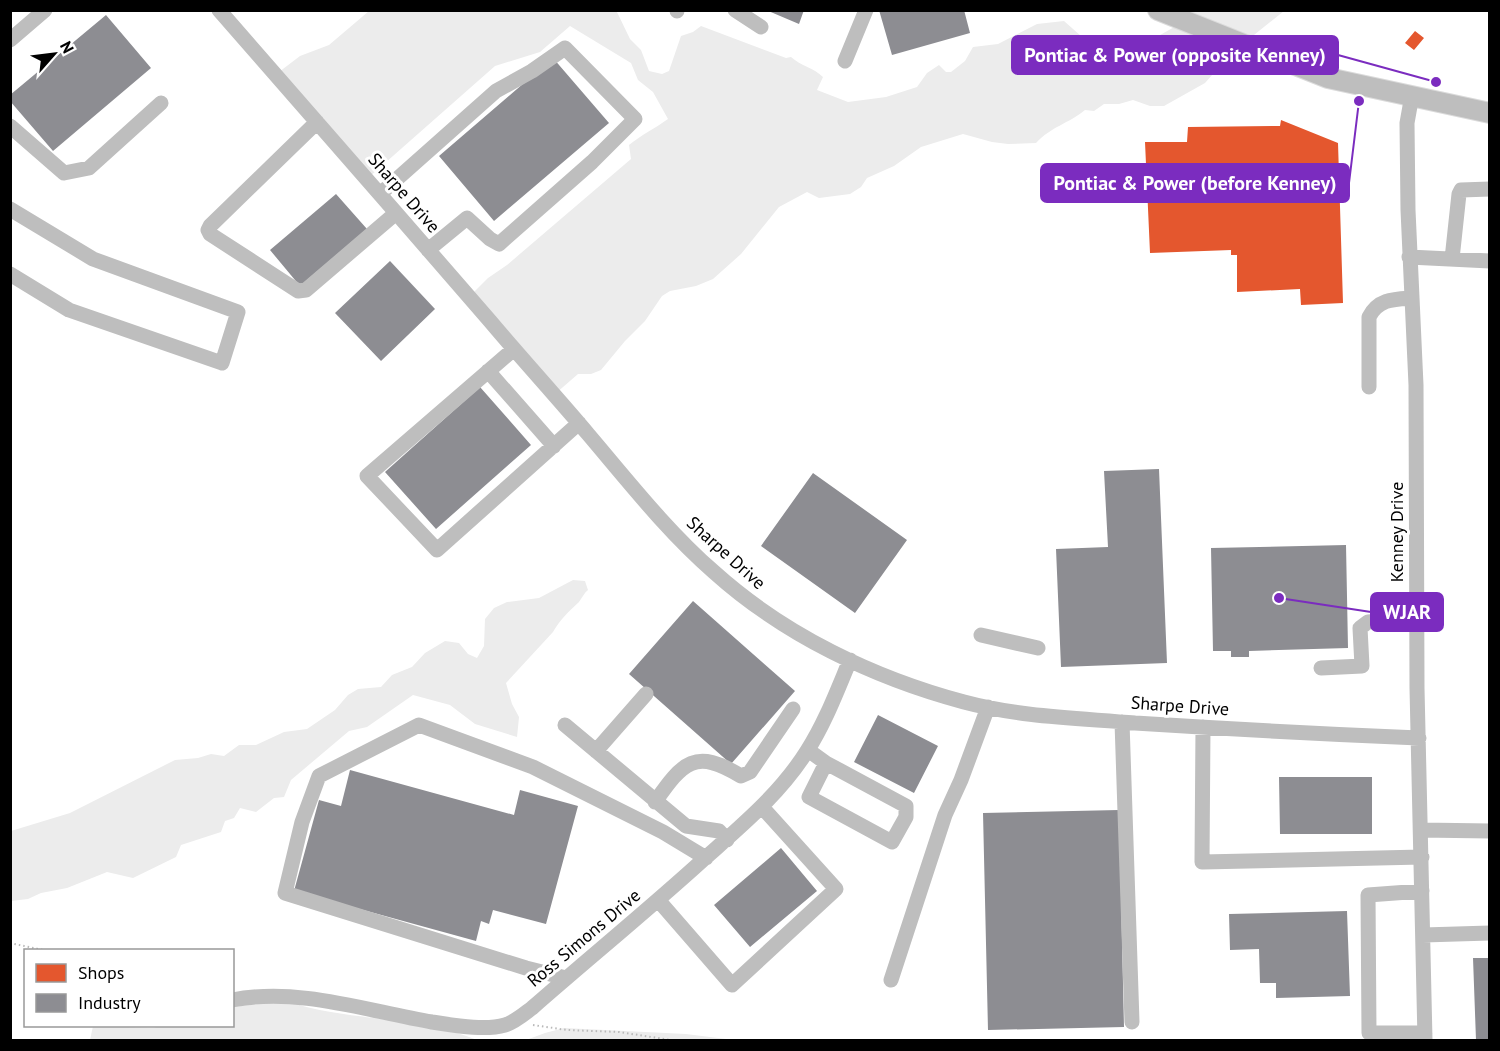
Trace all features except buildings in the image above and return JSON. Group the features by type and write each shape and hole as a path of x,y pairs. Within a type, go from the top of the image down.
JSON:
{"main road":[{"path":"1158,10 1328,78 1490,113"}],"street":[{"path":"10,40 45,10"},
{"name":"Sharpe Drive","path":"219,10 655,513 714,573 773,618 797,633 850,660 913,687 988,707 1039,716 1203,728 1419,738"},
{"path":"735,10 761,27"},
{"path":"845,61 866,10"},
{"path":"380,194 496,91 532,71 565,48 635,119 592,162 499,244 467,218 428,250"},
{"name":"Kenney Drive","path":"1412,95 1407,123 1409,257 1416,385 1417,618 1425,1037"},
{"path":"10,126 64,173 89,168 161,103"},
{"path":"317,122 210,226 208,230 210,234 298,291 302,291 396,213"},
{"path":"1452,259 1461,190 1490,189"},
{"path":"10,209 93,259 238,312 222,363 69,310 10,274"},
{"path":"1409,257 1490,261"},
{"path":"1369,387 1370,317 1373,310 1377,305 1390,299 1411,298"},
{"path":"514,349 367,476 437,550 579,423"},
{"path":"488,371 554,446"},
{"path":"1321,668 1362,666 1360,628 1368,622 1417,618"},
{"path":"981,635 1038,648"},
{"name":"Ross Simons Drive","path":"234,1000 263,996 296,998 466,1027 504,1025 512,1022 532,1008 658,901 762,807 808,750 825,719 850,660"},
{"path":"596,752 646,694"},
{"path":"891,980 945,815 961,780 988,707"},
{"path":"655,802 673,776 689,763 704,760 723,765 741,776 750,772 793,709"},
{"path":"1122,722 1132,1022"},
{"path":"566,978 526,968 285,893 302,822 320,776 419,725 533,767 663,832 706,858"},
{"path":"566,725 686,826 719,831 727,840"},
{"path":"1203,728 1202,862 1422,858"},
{"path":"808,750 826,763 906,806 906,817 892,842 808,797 826,763"},
{"path":"658,901 732,985 836,889 762,807"},
{"path":"1421,830 1490,831"},
{"path":"1422,891 1368,895 1369,1033 1425,1037"},
{"path":"1423,934 1490,933"}],"path":[{"path":"10,943 35,949"},
{"path":"512,1022 567,1030 619,1032 671,1041"}],"shaded area":[{"path":"616,10 630,39 641,50 649,71 662,74 669,71 681,36 701,26 786,58 791,57 823,77 817,90 848,102 886,97 917,87 927,73 939,65 946,72 951,72 965,61 973,47 998,44 1037,24 1064,21 1081,36 1099,45 1118,64 1140,69 1153,39 1185,21 1159,11 1284,11 1244,43 1234,44 1220,66 1205,83 1164,106 1150,106 1133,100 1119,104 1104,104 1094,111 1085,110 1036,143 1008,144 963,134 921,147 894,166 867,178 861,187 850,194 819,198 807,192 779,207 741,254 713,279 696,286 670,291 662,296 645,321 601,370 591,374 578,374 555,394 472,294 488,278 507,265 631,159 629,145 668,119 653,92 638,80 631,63 570,26 540,52 495,66 368,178 279,72 300,56 329,45 369,11"},
{"path":"573,580 585,581 588,590 506,683 512,704 519,717 517,737 475,724 450,705 413,695 367,727 349,731 291,780 284,797 274,798 256,812 240,808 234,818 225,821 221,832 181,845 176,857 133,878 107,872 67,888 41,893 28,899 11,901 11,831 70,813 175,760 198,758 211,754 224,756 239,745 256,745 284,732 307,729 335,710 348,695 358,689 381,687 392,675 412,667 425,653 445,641 459,643 468,654 477,658 484,646 485,619 494,608 507,602 539,598"},
{"path":"286,1001 333,1012 430,1026 477,1040 90,1040 93,1027 234,1027 234,1007"},
{"path":"564,1028 686,1034 734,1040 526,1040"}],"place":[{"name":"Pontiac & Power (opposite Kenney)","path":"1436,82"},
{"name":"Pontiac & Power (before Kenney)","path":"1359,101"},
{"name":"WJAR","path":"1279,598"}]}
